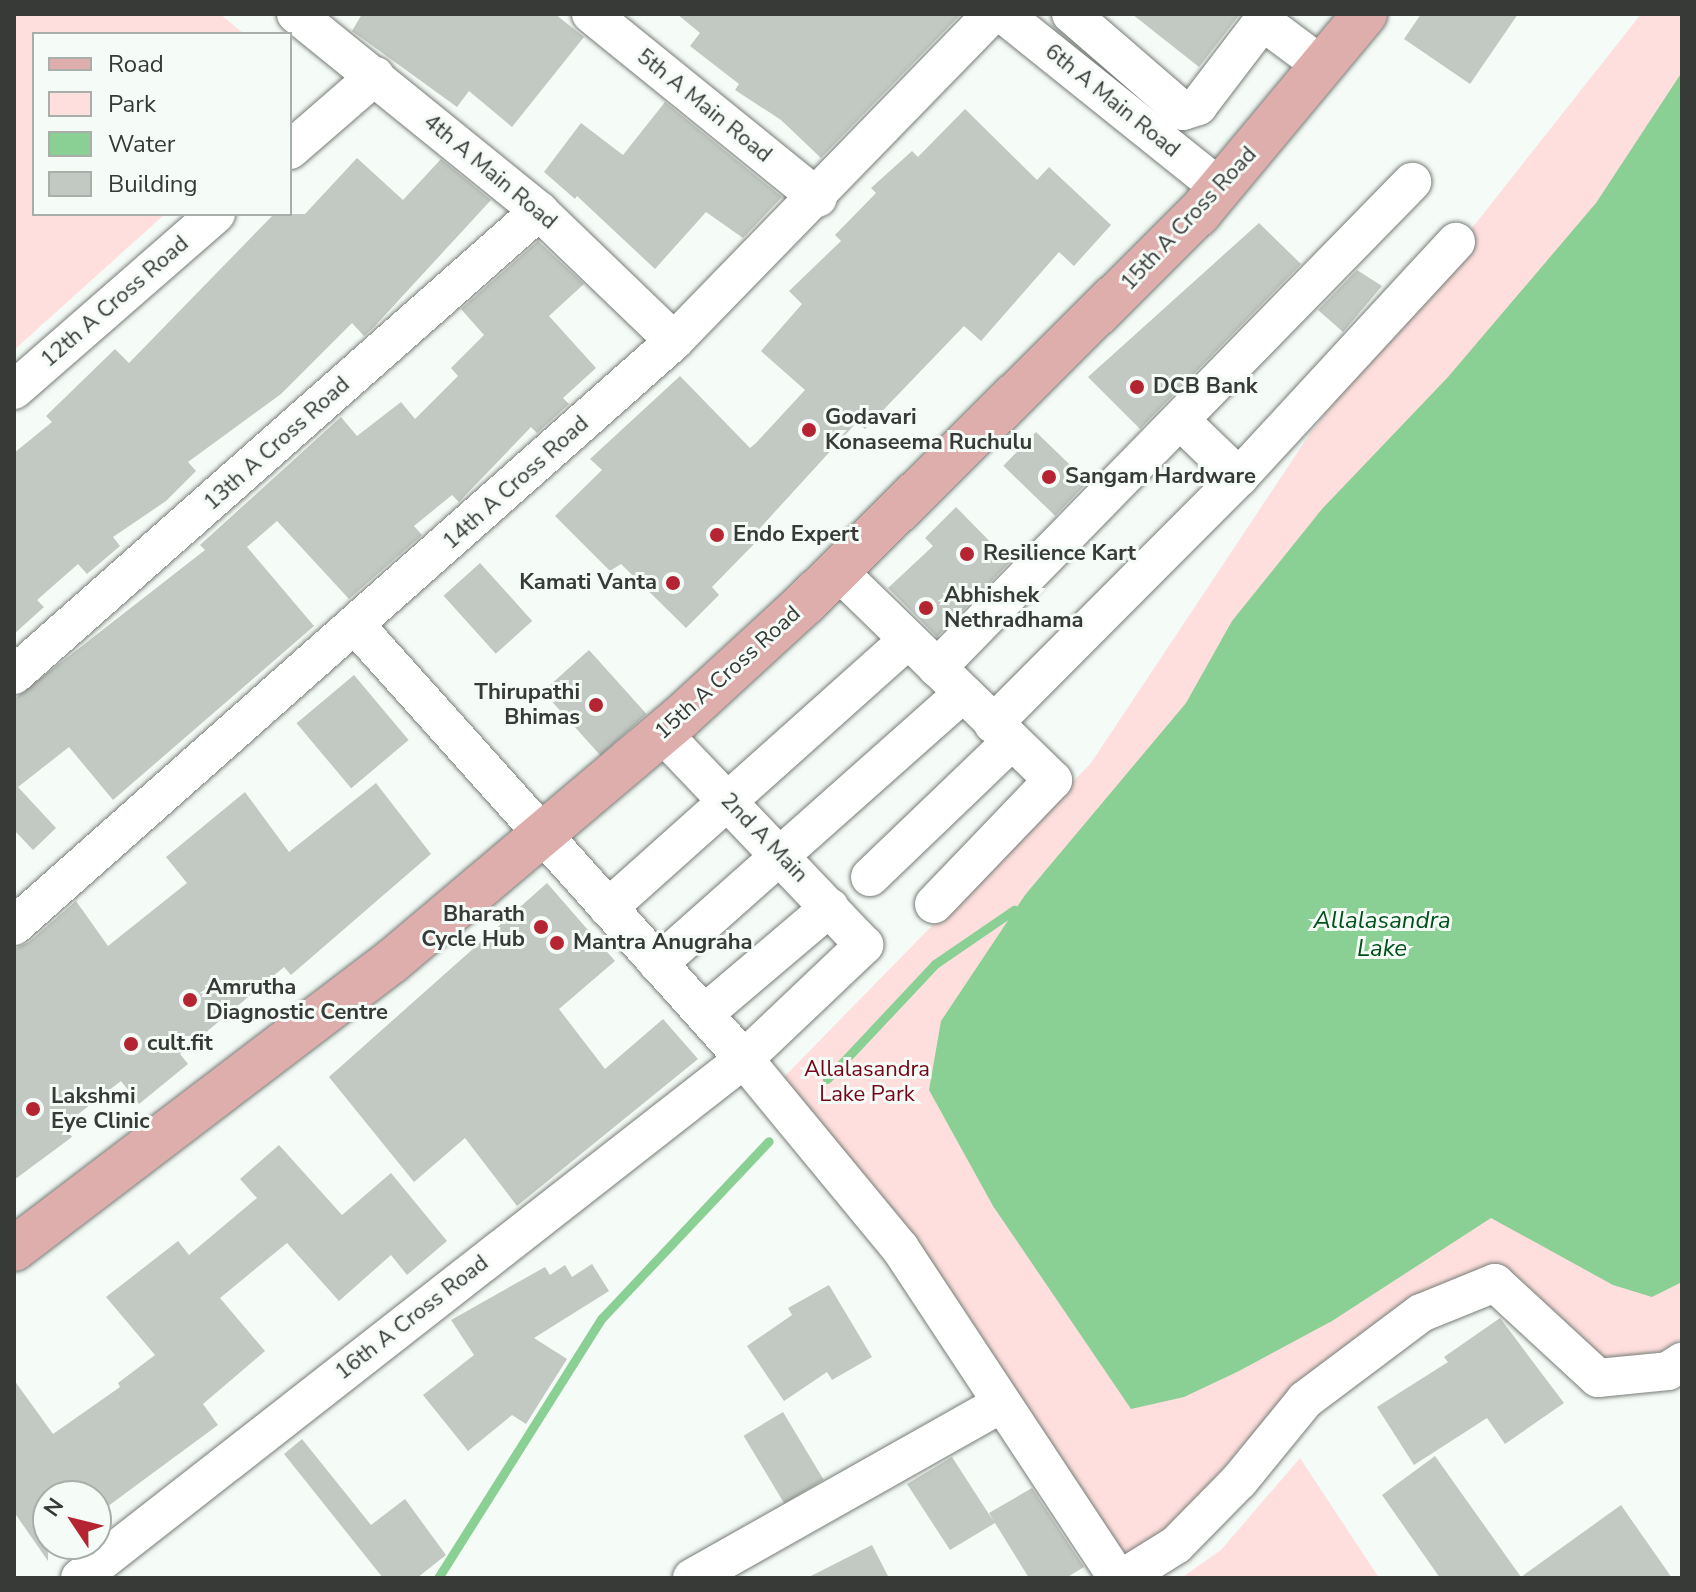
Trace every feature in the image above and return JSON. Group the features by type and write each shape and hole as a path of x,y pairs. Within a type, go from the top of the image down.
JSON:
{"main road":[{"name":"15th A Cross Road","path":"14,1249 236,1084 543,837 662,733 838,571 1220,188 1324,67 1365,14"}],"street":[{"name":"4th A Main Road","path":"296,14 539,211 674,341"},
{"name":"5th A Main Road","path":"591,14 818,198"},
{"name":"14th A Cross Road","path":"14,926 357,627 674,341 818,198 992,14"},
{"name":"6th A Main Road","path":"1003,14 1220,188"},
{"path":"1071,14 1183,111 1198,106 1265,18 1324,67"},
{"path":"292,148 375,76"},
{"path":"658,964 780,855 950,680 1181,421 1412,182"},
{"name":"13th A Cross Road","path":"14,675 539,211"},
{"name":"12th A Cross Road","path":"14,390 214,216"},
{"path":"870,877 1456,242"},
{"path":"1181,421 1239,477"},
{"path":"838,571 1053,780 934,904"},
{"path":"357,627 744,1059 900,1248 1001,1404 1120,1578 1176,1545 1239,1481 1305,1400 1421,1313 1495,1283 1598,1378 1668,1371 1682,1362"},
{"path":"608,908 908,640"},
{"name":"2nd A Main","path":"662,733 864,945"},
{"path":"704,1014 830,907"},
{"name":"16th A Cross Road","path":"80,1578 744,1059 864,945"},
{"path":"692,1578 1001,1404"}],"green space":[{"path":"14,14 220,14 242,32 32,32 32,216 163,216 14,350"},
{"name":"Allalasandra Lake","path":"1641,14 1682,14 1682,1339 1662,1351 1606,1364 1493,1263 1411,1305 1293,1387 1174,1525 1125,1555 784,1077 1091,763 1311,432"},
{"path":"1300,1458 1379,1578 1181,1578 1221,1550"}],"water":[{"name":"Allalasandra Lake","path":"1682,72 1682,1282 1652,1297 1613,1285 1491,1218 1332,1321 1237,1372 1184,1397 1131,1409 993,1206 929,1090 941,1021 1025,895 1186,703 1232,621 1322,509 1448,377 1596,203"}],"building":[{"path":"362,14 555,14 584,37 512,127 469,91 457,107 352,31"},
{"path":"677,14 961,14 821,158 781,120 735,90 739,84 690,46 700,33"},
{"path":"1132,14 1240,14 1199,67"},
{"path":"1421,14 1518,14 1470,84 1404,39"},
{"path":"665,102 782,197 743,238 706,212 655,269 577,196 575,199 544,172 581,123 623,155"},
{"path":"965,109 1037,180 1049,167 1111,225 1074,266 1059,252 981,341 964,326 865,429 857,422 750,539 754,544 712,587 719,595 686,628 621,564 610,571 555,516 602,470 590,459 680,376 750,448 756,443 805,390 761,351 802,304 789,291 841,241 835,235 876,193 871,188 912,151 918,157"},
{"path":"357,158 403,200 441,159 491,200 374,327 364,336 352,323 281,394 188,462 196,471 166,501 113,537 120,546 87,574 78,564 37,600 44,607 14,634 14,453 52,422 46,416 115,349 129,363 272,216 305,214"},
{"path":"1259,223 1301,264 1140,429 1088,377"},
{"path":"538,241 584,284 549,316 596,368 563,398 569,404 537,433 531,427 459,502 452,495 414,526 422,535 349,599 277,521 247,547 314,626 113,800 69,747 18,787 56,828 33,850 14,830 14,699 205,550 200,545 341,417 357,436 401,402 415,419 458,376 451,368 484,335 461,309"},
{"path":"1357,270 1382,286 1343,332 1318,310"},
{"path":"1036,432 1088,482 1055,516 1003,466"},
{"path":"956,507 1010,562 937,637 888,588 933,546 925,538"},
{"path":"480,563 532,621 496,654 444,596"},
{"name":"Thirupathi Bhimas","path":"589,650 647,714 600,755 543,691"},
{"path":"354,675 409,740 351,788 297,723"},
{"path":"376,783 431,854 291,975 284,967 180,1054 188,1064 139,1104 121,1081 64,1125 72,1137 14,1180 14,949 29,942 76,901 108,946 187,883 166,857 245,792 289,852"},
{"path":"547,883 615,961 559,1009 605,1069 663,1019 698,1059 517,1206 465,1138 414,1182 329,1077"},
{"path":"279,1145 342,1215 391,1173 447,1241 407,1275 391,1255 339,1301 287,1243 220,1298 265,1351 203,1404 218,1425 112,1503 112,1480 32,1480 32,1538 14,1512 14,1380 53,1434 120,1387 118,1383 155,1355 106,1297 178,1241 189,1255 257,1198 240,1179"},
{"path":"592,1264 609,1291 534,1338 567,1359 526,1424 512,1415 468,1451 423,1395 474,1355 451,1320 545,1267 550,1275 565,1265 572,1277"},
{"path":"829,1285 872,1357 832,1380 827,1372 784,1401 747,1346 792,1315 788,1308"},
{"path":"1500,1318 1564,1403 1505,1444 1487,1418 1414,1465 1377,1407 1448,1362 1444,1357"},
{"path":"783,1412 824,1480 784,1503 744,1436"},
{"path":"302,1439 371,1525 405,1499 446,1555 417,1578 383,1578 284,1454"},
{"path":"1435,1456 1521,1577 1621,1505 1672,1578 1440,1578 1382,1495"},
{"path":"952,1457 994,1522 989,1513 1032,1488 1084,1567 1066,1578 1029,1578 995,1523 950,1550 907,1484"},
{"path":"872,1545 889,1578 807,1578"}],"waterway":[{"path":"827,1079 935,964 1014,910"},
{"path":"438,1578 602,1318 769,1141"}],"place":[{"name":"DCB Bank","path":"1137,387"},
{"name":"Godavari Konaseema Ruchulu","path":"809,430"},
{"name":"Sangam Hardware","path":"1049,477"},
{"name":"Endo Expert","path":"717,535"},
{"name":"Resilience Kart","path":"967,554"},
{"name":"Kamati Vanta","path":"673,583"},
{"name":"Abhishek Nethradhama","path":"926,608"},
{"name":"Thirupathi Bhimas","path":"596,705"},
{"name":"Bharath Cycle Hub","path":"541,927"},
{"name":"Mantra Anugraha","path":"557,943"},
{"name":"Amrutha Diagnostic Centre","path":"190,1000"},
{"name":"cult.fit","path":"131,1044"},
{"name":"Lakshmi Eye Clinic","path":"33,1109"}],"park label":[{"name":"Allalasandra Lake Park","path":"867,1082"}]}
